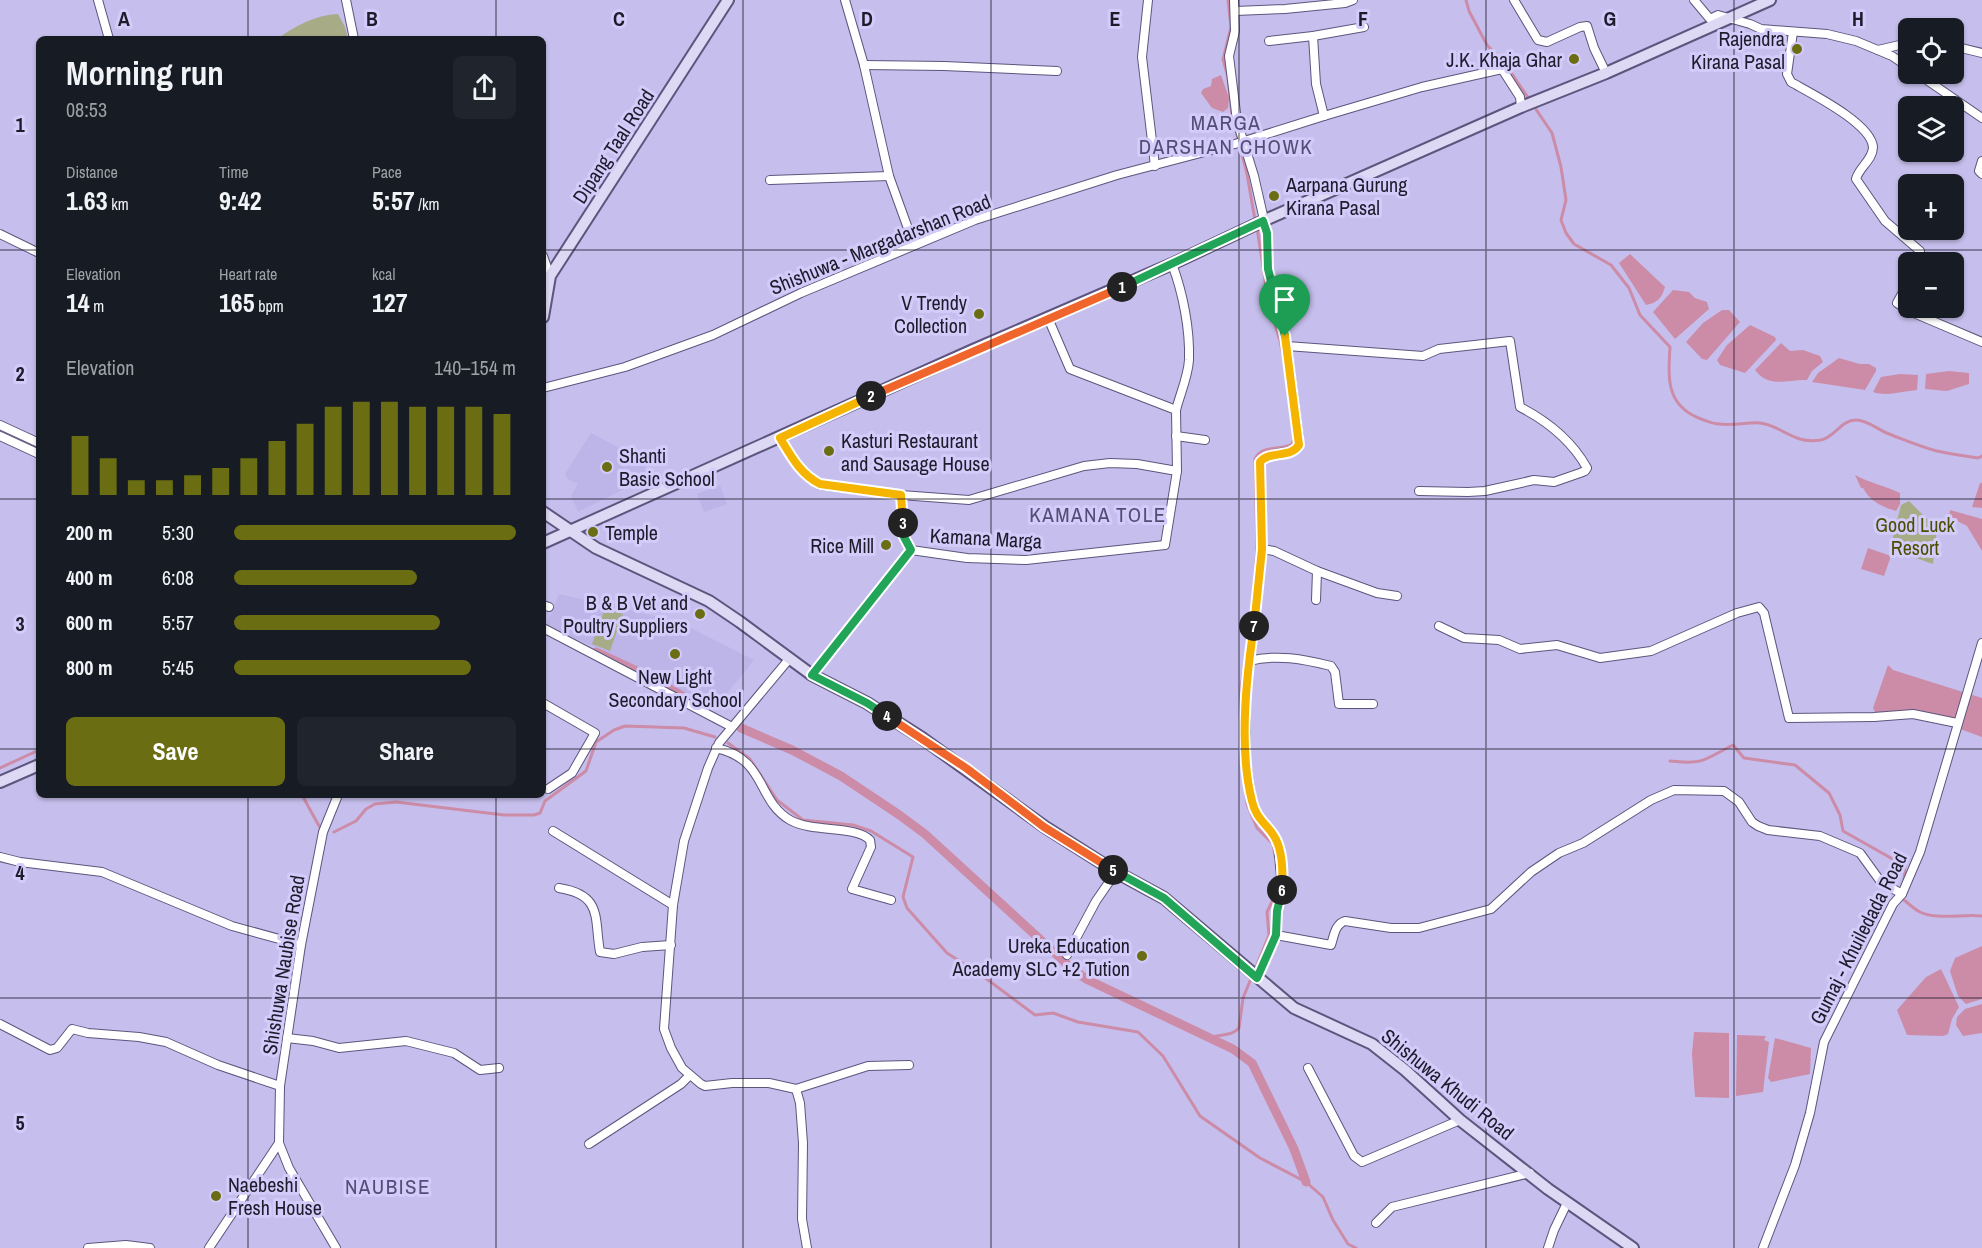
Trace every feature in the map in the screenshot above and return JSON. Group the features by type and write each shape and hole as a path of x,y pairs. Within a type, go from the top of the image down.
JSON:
{"main road":[{"name":"Dipang Taal Road","path":"546,299 550,276 728,0"},
{"path":"546,542 1172,264 1263,221 1770,0"},
{"name":"Shishuwa Khudi Road","path":"546,514 596,548 709,601 812,675 867,703 913,732 966,768 1044,827 1116,872 1164,898 1294,1008 1372,1044 1405,1070 1460,1120 1566,1203 1633,1248"},
{"path":"0,782 36,766"}],"street":[{"path":"98,0 109,36"},
{"path":"346,0 353,36"},
{"path":"845,0 864,65 889,176 914,244"},
{"path":"1148,0 1142,57 1155,166"},
{"path":"1234,0 1235,31 1229,56 1239,143 1254,176 1267,233 1268,269 1287,345 1299,445 1292,452 1267,456 1260,462 1262,549 1246,692 1246,763 1253,807 1261,821 1273,834 1280,853 1282,888 1277,911 1276,935 1257,978"},
{"path":"1235,11 1285,9 1345,3 1353,0"},
{"path":"1514,0 1538,40 1546,42 1564,33 1587,26 1606,73"},
{"path":"1694,0 1710,19 1718,15 1761,29 1827,34 1856,41 1898,60"},
{"path":"1269,41 1364,27"},
{"path":"1793,32 1787,74 1791,82 1846,114 1868,134 1873,145 1872,155 1858,172 1856,179 1885,221 1920,252"},
{"path":"1313,36 1316,84 1324,116"},
{"path":"1878,50 1898,45"},
{"path":"1964,49 1982,53"},
{"path":"864,65 1057,71"},
{"name":"Shishuwa - Margadarshan Road","path":"546,387 625,367 713,335 801,292 975,220 1117,175 1239,143 1422,87 1502,69 1520,97 1521,107"},
{"path":"1933,84 1982,118"},
{"path":"1982,161 1979,171 1982,174"},
{"path":"770,180 889,176"},
{"path":"0,234 36,252"},
{"name":"Kamana Marga","path":"812,675 911,550 967,558 1026,560 1165,545 1177,471 1176,410 1189,361 1179,282 1172,264"},
{"path":"546,265 550,276"},
{"path":"1048,318 1070,369 1176,410"},
{"path":"1925,318 1982,342"},
{"path":"1287,345 1423,356 1439,349 1510,341 1520,407 1542,419 1564,438 1587,468 1585,471 1554,482 1534,480 1468,492 1419,491"},
{"path":"0,425 36,443"},
{"path":"0,436 36,453"},
{"path":"1176,436 1205,440"},
{"path":"780,438 800,470 810,480 820,484 901,495 969,500 1084,466 1110,463 1137,464 1177,471"},
{"path":"901,495 904,537 911,550"},
{"path":"1262,549 1274,551 1317,571 1377,593 1397,596"},
{"path":"1316,600 1317,571"},
{"path":"1439,626 1464,638 1498,640 1520,649 1557,645 1600,658 1651,651 1737,613 1759,607 1764,613 1789,718 1913,714 1957,723"},
{"path":"546,630 732,727"},
{"name":"Gumaj - Khuiledada Road","path":"1763,1248 1795,1165 1807,1124 1824,1042 1893,904 1902,894 1920,852 1982,643"},
{"path":"1249,661 1263,657 1278,657 1331,666 1335,672 1339,704 1372,704"},
{"path":"790,658 716,748 708,768 684,841 673,905 664,1029 682,1068 705,1086 769,1083 796,1089 868,1066 909,1065"},
{"path":"546,705 595,734 572,773 548,789"},
{"path":"716,748 734,753 743,759 758,776 767,796 788,819 810,827 848,831 868,837 871,847 852,889 891,900"},
{"path":"1276,935 1331,945 1336,928 1345,921 1391,928 1419,928 1491,909 1531,872 1560,853 1582,843 1651,800 1674,790 1724,791 1739,802 1752,822 1758,826 1768,830 1820,836 1860,853 1881,882 1902,894"},
{"name":"Shishuwa Naubise Road","path":"279,1143 280,1086 301,945 323,832 337,798"},
{"path":"553,831 673,905"},
{"path":"0,857 20,862 102,872 232,926 301,945"},
{"path":"1067,956 1096,901 1116,872"},
{"path":"559,888 574,891 587,899 594,907 600,952 614,954 642,947 670,945"},
{"path":"0,1024 50,1050 57,1048 72,1029 166,1042 218,1065 280,1086"},
{"path":"287,1038 313,1041 339,1048 405,1041 454,1053 480,1070 499,1068"},
{"path":"1308,1068 1354,1156 1362,1162 1460,1120"},
{"path":"589,1144 690,1076"},
{"path":"796,1089 800,1103 803,1143 802,1219 807,1248"},
{"path":"209,1248 279,1143"},
{"path":"279,1143 289,1168 336,1248"},
{"path":"1376,1223 1392,1207 1530,1173"},
{"path":"1548,1248 1566,1203"},
{"path":"88,1248 126,1245 150,1248"}],"shaded area":[{"path":"1221,75 1229,98 1228,108 1223,112 1212,108 1201,93 1203,89 1211,86 1212,79"},
{"path":"1630,254 1665,287 1661,297 1653,303 1646,305 1619,263"},
{"path":"1673,290 1689,292 1695,298 1707,302 1709,309 1675,339 1653,312"},
{"path":"1722,310 1729,310 1740,322 1707,360 1702,359 1686,342 1703,323"},
{"path":"1750,325 1775,337 1776,340 1745,373 1720,365 1717,360 1727,345"},
{"path":"1781,343 1790,351 1803,350 1820,356 1823,362 1812,371 1807,380 1779,382 1760,376 1755,370"},
{"path":"1839,358 1869,364 1876,368 1865,390 1812,382 1818,373"},
{"path":"1949,371 1969,373 1969,384 1947,391 1925,389 1926,374"},
{"path":"1900,374 1918,375 1917,390 1889,394 1873,392 1881,377"},
{"name":"Shanti Basic School","path":"591,433 643,460 648,477 578,512 571,496 578,484 568,479 565,474"},
{"path":"1855,475 1900,493 1900,504 1896,511 1873,500 1861,488"},
{"path":"1980,483 1982,483 1982,508 1972,507"},
{"path":"720,485 727,504 704,512 697,494"},
{"path":"1950,510 1982,519 1982,551 1967,526 1949,517"},
{"path":"1868,548 1891,556 1884,576 1861,569"},
{"name":"New Light Secondary School","path":"559,594 677,621 754,660 716,707 597,648 546,626"},
{"path":"1888,665 1893,670 1982,698 1982,737 1924,716 1878,718 1873,708"},
{"path":"1982,946 1982,999 1966,1004 1958,996 1950,971 1955,958"},
{"path":"1941,969 1959,1007 1952,1019 1948,1034 1943,1036 1907,1035 1897,1010 1926,977"},
{"path":"1982,1004 1982,1033 1963,1036 1956,1025 1957,1017 1965,1009"},
{"path":"1694,1032 1729,1033 1729,1098 1695,1097 1692,1054"},
{"path":"1737,1035 1766,1036 1764,1040 1769,1042 1763,1092 1736,1096"},
{"path":"1775,1038 1811,1048 1810,1074 1771,1082 1768,1078"}],"green space":[{"path":"338,14 347,36 282,36 306,22 321,16"},
{"name":"Good Luck Resort","path":"1909,501 1937,529 1933,564 1890,549 1901,505"},
{"path":"605,608 623,614 610,651 592,644"}],"waterway":[{"path":"1228,0 1231,27 1223,59 1228,77 1232,115 1247,174 1255,220"},
{"path":"1466,0 1469,11 1487,45 1506,65 1552,133 1561,167 1566,200 1561,220 1566,233 1574,244 1611,265 1629,288 1640,315 1670,347 1670,380 1675,399 1681,407 1712,423 1729,425 1760,423 1811,441 1826,438 1846,423 1860,420 1889,434 1931,449 1978,458 1982,456"},
{"path":"1257,228 1268,299 1287,376"},
{"path":"1275,856 1273,844 1257,828 1247,804 1241,746 1241,688 1251,618 1257,550 1255,459 1262,451 1292,444 1295,436 1291,409"},
{"path":"0,432 36,449"},
{"path":"596,652 639,672 704,708"},
{"path":"334,832 356,821 366,809 375,804 396,802 504,815 540,813 545,801 586,771 596,742 614,730 625,726 684,728 715,737"},
{"path":"741,728 792,750 841,776 898,814 925,834 1086,979 1233,1049 1252,1063 1294,1149 1306,1182"},
{"path":"728,743 750,759 777,800 803,820 853,825 871,831 913,857 903,897 907,908 947,953 1035,1015 1053,1013 1078,1022 1138,1032 1163,1056 1200,1116 1260,1158 1306,1182 1323,1197 1333,1220 1348,1244 1356,1248"},
{"path":"1670,761 1704,760 1733,745 1744,758 1795,765 1829,793 1840,815 1843,831 1905,866 1904,884"},
{"path":"0,768 36,751"},
{"path":"304,798 319,826"},
{"path":"1254,972 1269,935 1267,912 1278,889"},
{"path":"1904,900 1926,914 1982,916"},
{"path":"1211,1038 1233,1033 1239,1028 1243,998 1250,981"}],"place":[{"name":"Rajendra Kirana Pasal","path":"1797,49"},
{"name":"J.K. Khaja Ghar","path":"1574,59"},
{"name":"Aarpana Gurung Kirana Pasal","path":"1274,196"},
{"name":"V Trendy Collection","path":"979,314"},
{"name":"Kasturi Restaurant and Sausage House","path":"829,451"},
{"name":"Shanti Basic School","path":"607,467"},
{"name":"Temple","path":"593,532"},
{"name":"Rice Mill","path":"886,545"},
{"name":"B & B Vet and Poultry Suppliers","path":"700,614"},
{"name":"New Light Secondary School","path":"675,654"},
{"name":"Ureka Education Academy SLC +2 Tution","path":"1142,956"},
{"name":"Naebeshi Fresh House","path":"216,1196"}],"district":[{"name":"MARGA DARSHAN CHOWK","path":"1226,134"},
{"name":"KAMANA TOLE","path":"1098,514"},
{"name":"NAUBISE","path":"388,1186"}],"route":[{"path":"1263,221 1267,233 1268,269 1285,336 1299,445 1292,452 1267,456 1260,462 1262,549 1246,692 1246,763 1251,798 1261,821 1273,834 1278,844 1282,876 1276,935 1257,978 1164,898 1116,872 1044,827 966,768 867,703 812,675 911,550 904,537 901,495 820,484 810,480 800,470 780,438 973,350 1126,285 1263,221"}]}
